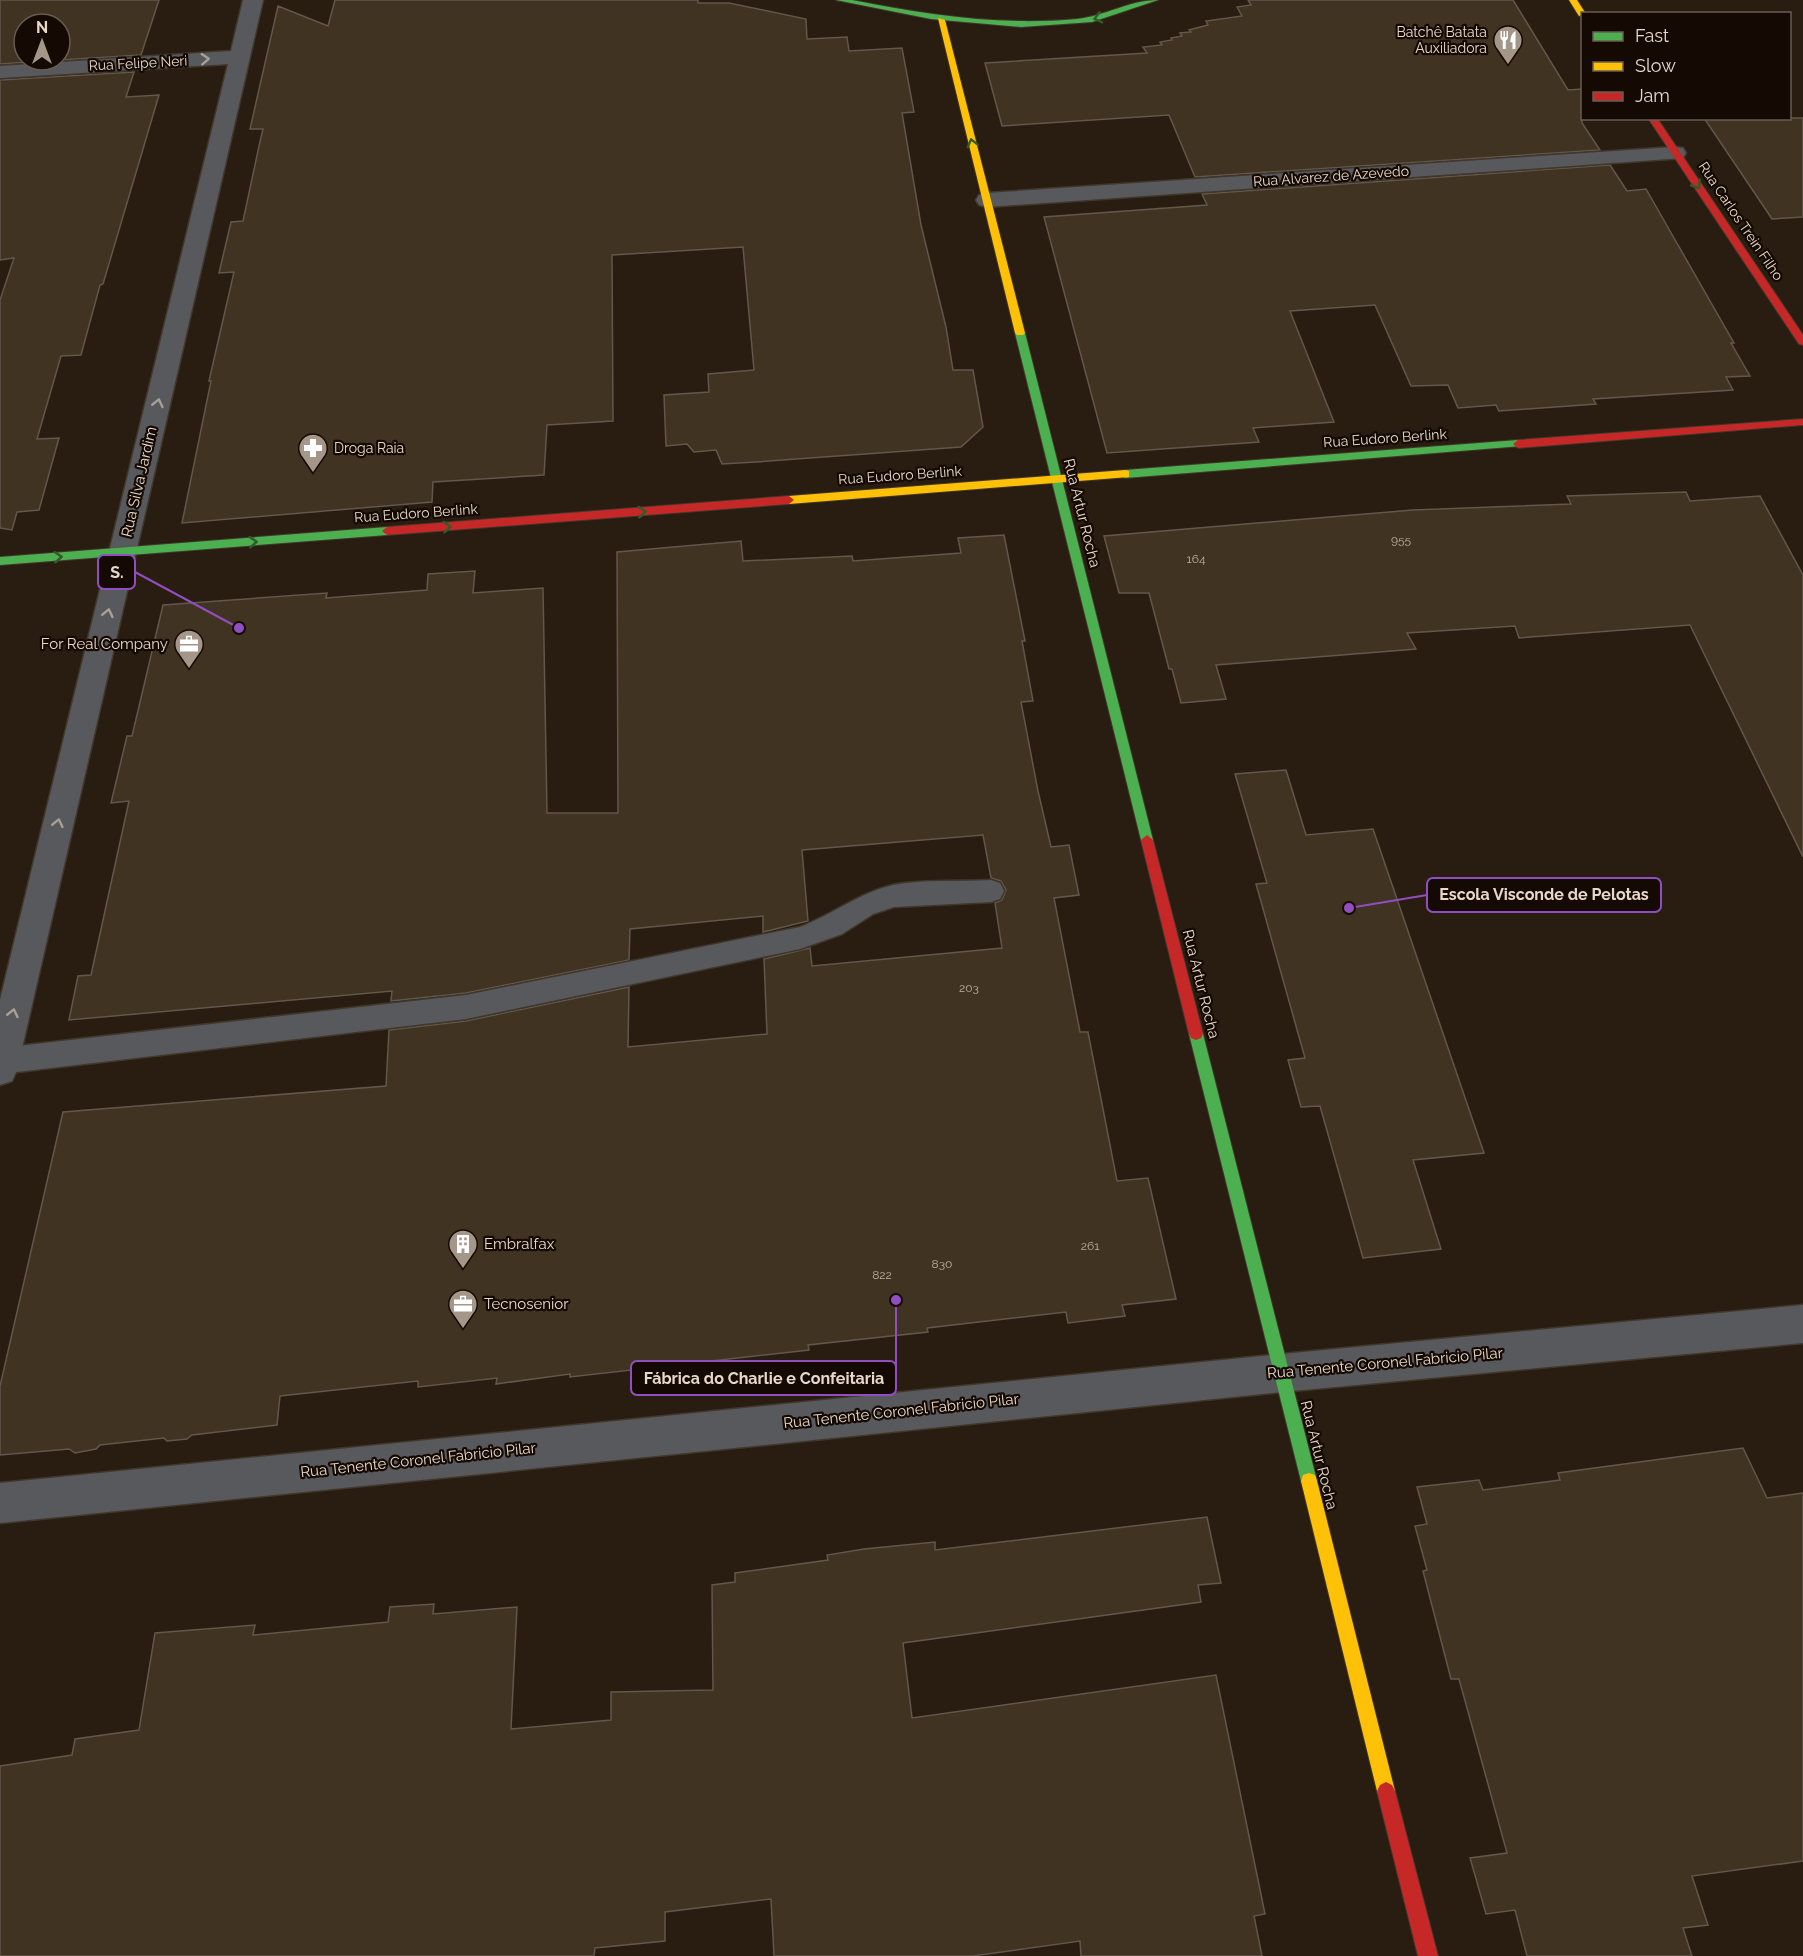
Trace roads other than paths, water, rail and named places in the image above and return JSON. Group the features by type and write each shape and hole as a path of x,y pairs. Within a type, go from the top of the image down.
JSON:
{"street":[{"name":"Rua Silva Jardim","path":"1,1064 253,0"},
{"path":"840,0 941,20 1016,25 1085,21 1154,0"},
{"name":"Rua Artur Rocha","path":"941,20 1428,1956"},
{"name":"Rua Felipe Neri","path":"0,72 240,57"},
{"name":"Rua Carlos Trein Filho","path":"1653,120 1803,342"},
{"name":"Rua Alvarez de Azevedo","path":"987,200 1676,153"},
{"name":"Rua Eudoro Berlink","path":"0,561 1803,422"},
{"name":"Rua Tenente Coronel Fabricio Pilar","path":"0,1503 1282,1373 1803,1324"}],"lane":[{"path":"1,1064 466,1007 800,938 833,926 864,906 894,896 991,891"}],"place":[{"name":"Batchê Batata Auxiliadora","path":"1508,66"},
{"name":"Droga Raia","path":"313,474"},
{"name":"S.","path":"239,628"},
{"name":"For Real Company","path":"189,670"},
{"name":"Escola Visconde de Pelotas","path":"1349,908"},
{"name":"Embralfax","path":"463,1270"},
{"name":"Fábrica do Charlie e Confeitaria","path":"896,1300"},
{"name":"Tecnosenior","path":"463,1330"}]}
